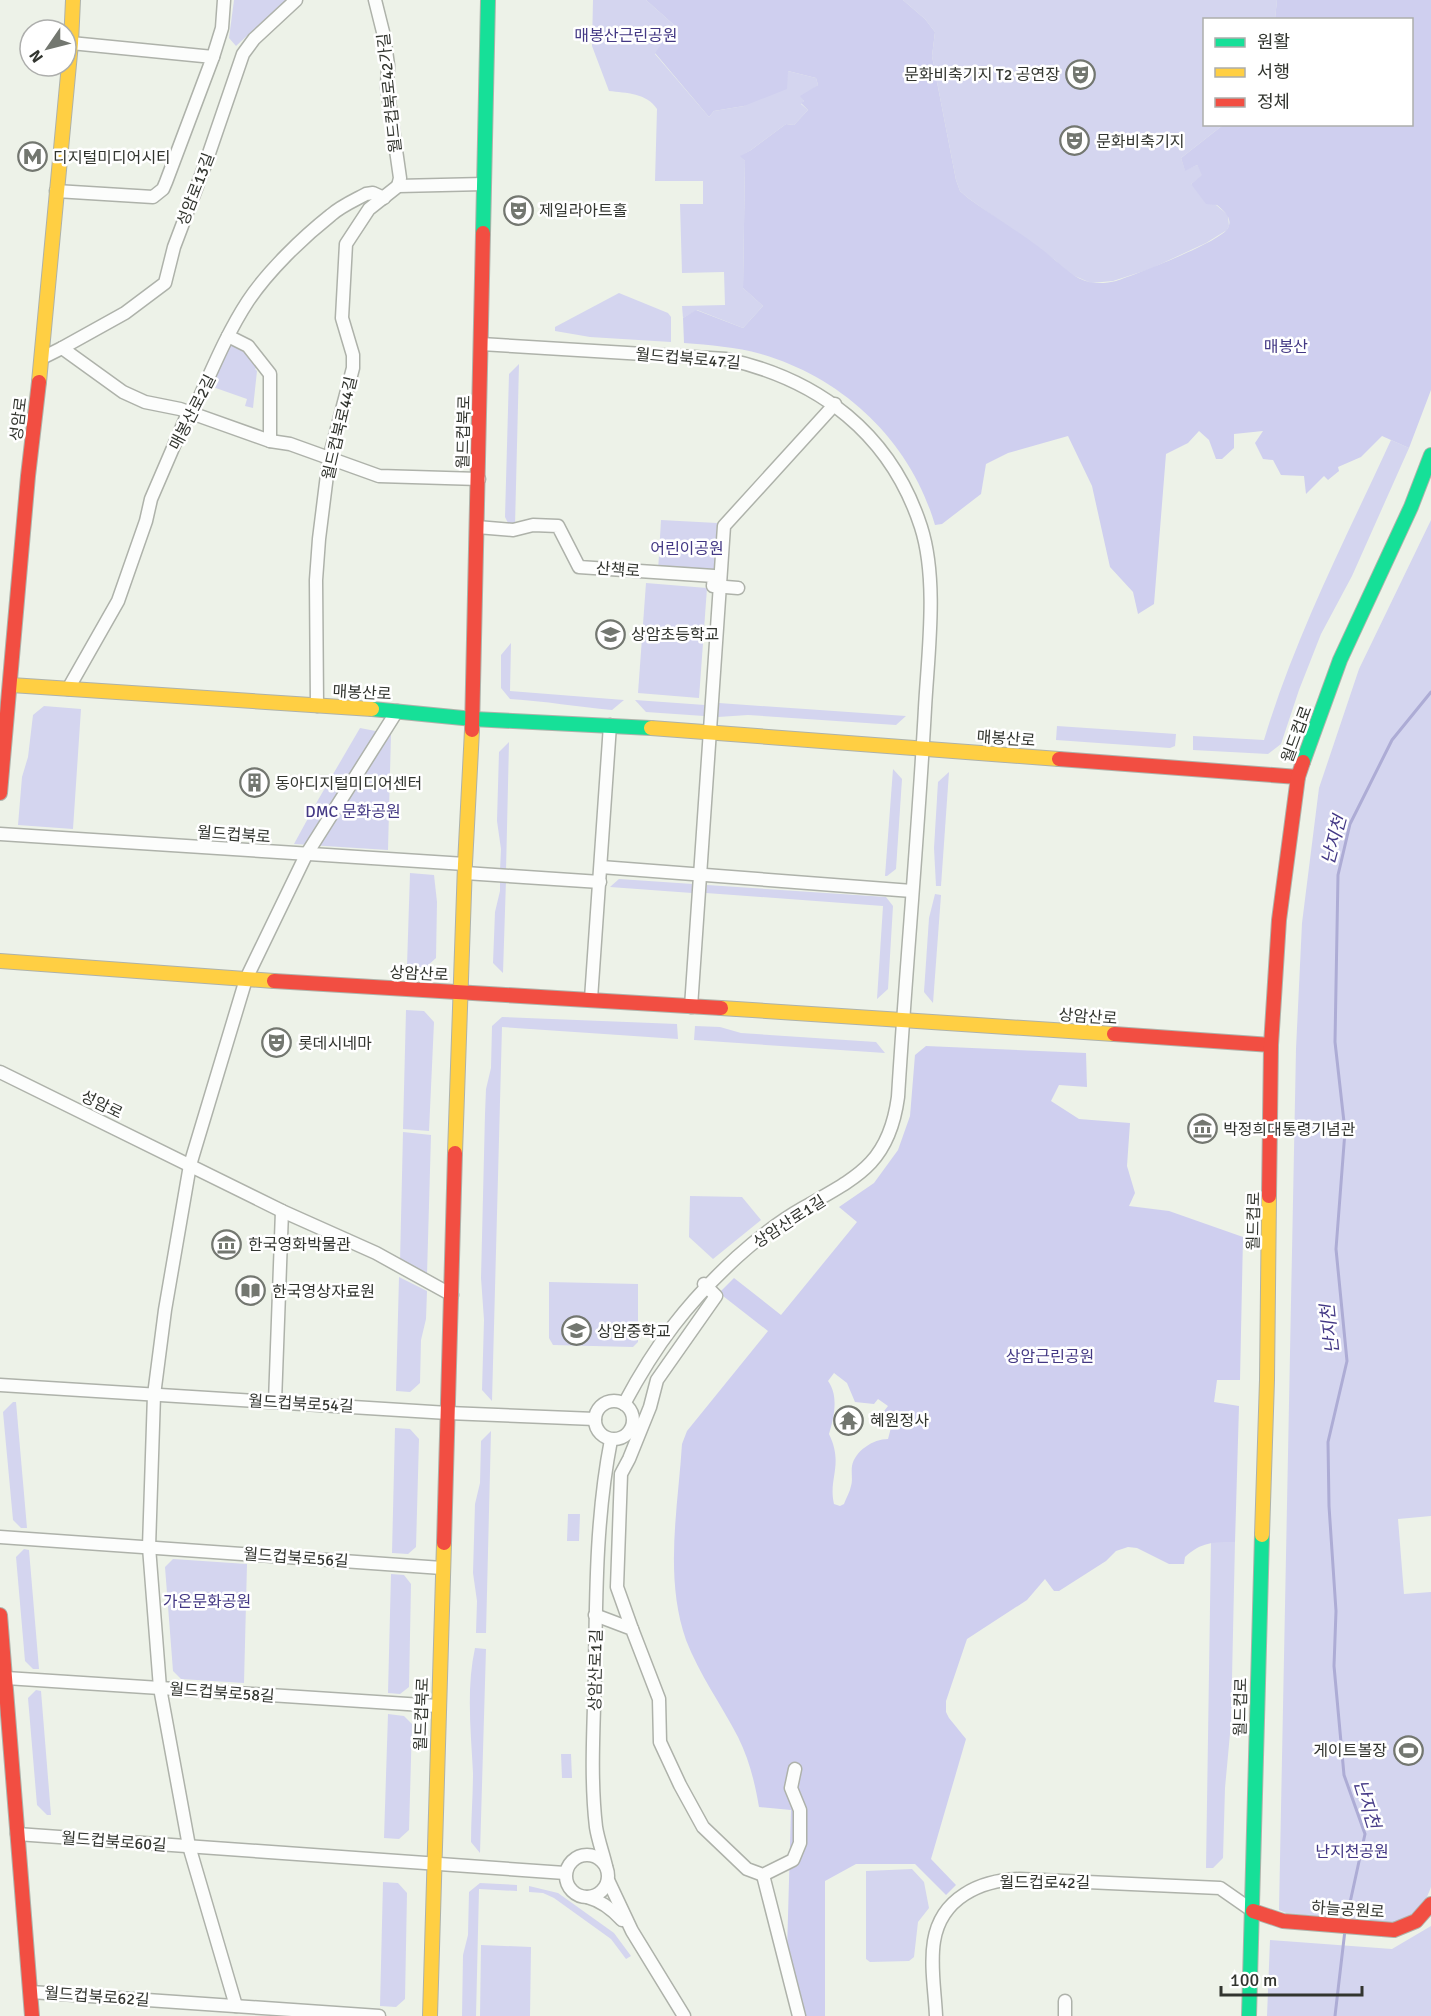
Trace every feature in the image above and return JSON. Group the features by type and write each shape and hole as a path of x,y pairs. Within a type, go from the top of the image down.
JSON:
{"main road":[{"name":"성암로","path":"72,18 73,0"},
{"name":"월드컵북로","path":"430,2016 465,868 473,719 488,0"},
{"name":"성암로","path":"0,793 28,476 42,358 68,78"},
{"name":"월드컵로","path":"1250,2016 1258,1647 1267,1380 1271,1045 1279,920 1298,777 1340,660 1411,507 1431,455"},
{"name":"매봉산로","path":"11,685 397,711 473,719 610,725 1298,777"},
{"name":"상암산로","path":"0,961 1271,1045"},
{"path":"0,1615 32,2016"},
{"name":"하늘공원로","path":"1253,1911 1283,1921 1394,1929 1407,1926 1425,1914 1431,1904"}],"street":[{"path":"56,191 153,197 158,194 166,182 213,57 222,28 224,0"},
{"name":"성암로13길","path":"42,358 125,313 165,283 177,237 205,165 243,54 254,39 296,0"},
{"name":"월드컵북로42가길","path":"375,0 388,65 387,87 400,178 398,186"},
{"path":"78,45 213,57"},
{"path":"398,186 484,184"},
{"name":"월드컵북로44길","path":"317,706 316,580 329,459 353,368 353,355 342,318 346,244 369,209 398,186"},
{"name":"매봉산로2길","path":"68,689 118,601 146,521 151,499 188,413 196,405 228,336 248,301 293,249 332,214 366,194 373,193 384,198"},
{"path":"228,336 248,346 270,374 270,441"},
{"name":"월드컵북로47길","path":"481,344 726,359 755,365 782,375 835,404 868,435 889,461 904,485 922,529 928,556 930,585 923,748"},
{"path":"62,348 123,392 145,402 180,409 270,441 290,444 379,477 479,479"},
{"path":"691,1006 724,526 835,404"},
{"name":"산책로","path":"477,527 513,530 533,525 558,526 579,567 714,576 713,586 738,588"},
{"path":"397,711 306,855 246,979 190,1165 165,1310 154,1395 148,1547 160,1688 189,1846 565,1873"},
{"path":"591,999 610,725"},
{"path":"903,1020 923,748"},
{"name":"월드컵북로","path":"0,834 306,855 600,882"},
{"path":"601,867 912,891"},
{"name":"상암산로1길","path":"624,1404 658,1344 705,1286 767,1232 801,1209 840,1188 872,1163 882,1148 895,1114 903,1020"},
{"name":"성암로","path":"0,1072 190,1165"},
{"path":"190,1165 282,1211 376,1253 452,1295"},
{"path":"275,1402 282,1211"},
{"path":"705,1286 716,1296 657,1380 650,1407 621,1474 616,1587 659,1699 660,1742 703,1827 747,1869 764,1875 793,1860 800,1843 800,1810 791,1788 795,1769"},
{"name":"월드컵북로54길","path":"0,1384 448,1413"},
{"path":"611,1401 624,1404 632,1414 632,1427 624,1437 611,1440 599,1432 595,1419 596,1413 605,1403 611,1401"},
{"path":"448,1413 595,1419"},
{"name":"상암산로1길","path":"606,1866 597,1829 593,1771 601,1509 603,1479 611,1440"},
{"name":"월드컵북로56길","path":"0,1537 442,1568"},
{"path":"596,1615 632,1629"},
{"name":"월드컵북로58길","path":"6,1678 438,1706"},
{"path":"597,1829 592,1843 582,1855 568,1865 565,1873 567,1885 572,1891 598,1900 607,1906 632,1931"},
{"name":"월드컵북로60길","path":"17,1834 189,1846 236,2006"},
{"path":"582,1855 594,1856 606,1866 608,1880 632,1931 684,2016"},
{"path":"764,1875 799,2016"},
{"name":"월드컵로42길","path":"936,2016 933,1958 937,1930 954,1902 981,1886 1006,1879 1020,1879 1220,1888 1253,1911"},
{"path":"586,1897 601,1891 608,1880"},
{"name":"월드컵북로62길","path":"31,1992 379,2016"},
{"path":"1065,2001 1065,2016"}],"green space":[{"path":"234,0 286,0 236,46 229,38"},
{"name":"매봉산근린공원","path":"593,0 646,0 674,25 655,54 709,117 714,111 744,106 788,71 816,78 818,85 802,97 804,101 801,104 808,110 794,125 786,124 741,156 745,161 743,288 763,306 743,328 697,310 683,318 682,306 725,305 724,272 682,273 680,204 703,204 703,181 655,181 657,109 642,97 609,91 592,46"},
{"name":"매봉산","path":"646,0 903,0 925,19 935,32 932,56 960,191 1075,276 1089,282 1106,283 1176,258 1210,241 1228,228 1229,218 1225,212 1217,205 1206,204 1191,184 1202,175 1197,165 1185,171 1181,158 1222,126 1413,126 1413,18 1275,18 1277,0 1431,0 1431,390 1409,448 1382,436 1361,457 1338,467 1339,471 1328,480 1324,476 1306,494 1304,476 1281,475 1273,460 1263,459 1255,443 1263,431 1234,434 1234,448 1222,459 1216,459 1209,440 1199,431 1188,443 1166,454 1154,604 1138,614 1133,592 1110,567 1092,486 1068,436 1008,453 986,464 981,494 942,524 935,525 924,495 909,467 891,441 870,417 846,397 820,379 761,354 733,348 684,343 683,318 696,310 743,328 763,306 743,288 745,161 740,156 786,124 794,125 808,110 801,103 804,101 800,96 818,85 816,78 788,71 787,89 744,106 714,111 709,117 655,53 674,25"},
{"name":"문화비축기지","path":"903,0 1277,0 1275,18 1203,18 1203,126 1222,126 1181,158 1185,170 1197,165 1203,175 1191,184 1228,215 1227,230 1206,243 1150,269 1113,281 1091,283 1070,274 1055,260 960,191 932,56 935,32 925,19"},
{"path":"619,293 668,313 671,317 671,342 590,337 555,331 555,327"},
{"path":"234,343 246,348 259,365 255,369 257,371 253,408 245,406 247,399 210,386 230,344"},
{"path":"519,364 515,526 508,523 505,517 509,374"},
{"path":"1391,440 1409,448 1352,576 1321,634 1281,744 1268,754 1193,750 1193,736 1264,740 1306,625"},
{"name":"어린이공원","path":"661,520 717,523 714,576 658,572"},
{"name":"난지천공원","path":"1431,520 1431,1516 1398,1519 1404,1594 1431,1592 1431,1887 1425,1902 1413,1916 1391,1924 1286,1913 1279,1910 1296,1049 1302,923 1319,788 1359,669"},
{"path":"646,583 707,588 699,698 638,693"},
{"path":"511,643 510,691 624,700 612,710 510,699 501,688 501,655"},
{"path":"635,700 705,705 704,716 646,712"},
{"path":"719,703 906,716 896,725 748,715 718,717"},
{"path":"44,706 81,709 73,829 18,825 22,777 28,757 33,715"},
{"path":"1057,726 1176,734 1175,746 1170,748 1056,740"},
{"name":"DMC 문화공원","path":"360,728 391,734 388,850 294,844 318,800"},
{"path":"509,742 506,871 500,871 501,849 497,821 499,752"},
{"path":"893,769 902,779 896,869 885,876"},
{"path":"949,772 941,886 936,886 934,848 938,782"},
{"path":"410,873 434,875 437,902 436,958 425,968 407,966"},
{"path":"500,879 506,880 503,973 493,963 495,912"},
{"path":"619,879 693,884 692,893 610,887"},
{"path":"707,885 886,897 893,906 888,989 877,999 883,906 706,893"},
{"path":"935,894 941,895 933,1003 924,992 929,918"},
{"path":"406,1010 424,1011 434,1022 429,1131 403,1129"},
{"path":"502,1017 677,1024 678,1039 502,1027 492,1401 482,1390 484,1320 481,1278 485,1114 486,1089 491,1068 492,1026"},
{"path":"695,1026 720,1027 741,1033 876,1042 885,1053 694,1040"},
{"name":"상암근린공원","path":"926,1046 1086,1053 1087,1087 1059,1085 1051,1101 1079,1119 1130,1123 1127,1166 1135,1193 1129,1206 1169,1211 1243,1237 1240,1380 1217,1380 1214,1402 1239,1406 1235,1542 1202,1546 1185,1557 1184,1564 1169,1564 1137,1548 1128,1547 1116,1551 1106,1561 1059,1591 1054,1591 1045,1579 1027,1600 967,1639 946,1701 946,1712 949,1718 966,1739 931,1859 956,1885 946,1895 915,1864 856,1864 825,1881 825,2016 803,2016 787,1951 791,1810 759,1807 756,1789 742,1745 691,1653 679,1616 674,1542 682,1444 687,1431 768,1331 723,1296 716,1296 734,1278 781,1315 857,1222 839,1207 874,1183 898,1150 910,1116 915,1055","holes":["834,1373 847,1383 855,1402 874,1404 878,1399 888,1406 881,1415 893,1420 888,1439 876,1441 857,1455 852,1466 850,1490 844,1504 840,1506 834,1504 833,1495 836,1463 829,1434 834,1414 834,1393 828,1381"]},
{"path":"403,1132 431,1135 427,1275 400,1262"},
{"path":"690,1196 742,1197 761,1220 713,1259 689,1237"},
{"path":"399,1277 427,1291 426,1319 421,1340 420,1383 410,1392 396,1391"},
{"path":"549,1282 638,1284 638,1342 633,1347 553,1345 549,1338"},
{"path":"13,1402 16,1402 27,1528 21,1528 13,1520 3,1412"},
{"path":"395,1428 410,1429 419,1439 416,1547 408,1554 392,1553"},
{"path":"491,1431 486,1633 476,1633 477,1601 473,1573 475,1504 480,1483 481,1441"},
{"path":"568,1514 580,1514 579,1541 567,1541"},
{"path":"1211,1542 1235,1542 1231,1723 1225,1788 1223,1858 1213,1868 1206,1868"},
{"path":"24,1549 29,1550 39,1669 33,1669 25,1661 16,1557"},
{"name":"가온문화공원","path":"173,1559 247,1564 244,1683 181,1679 173,1671 165,1567"},
{"path":"391,1574 404,1575 411,1584 409,1687 400,1694 388,1693"},
{"path":"475,1648 486,1649 480,1853 471,1842 473,1773 470,1695"},
{"path":"36,1690 41,1691 51,1815 47,1815 37,1805 28,1698"},
{"path":"388,1714 404,1716 412,1724 409,1830 399,1839 384,1838"},
{"path":"561,1754 571,1754 572,1778 562,1778"},
{"path":"912,1869 924,1882 929,1908 918,1922 914,1957 909,1961 870,1962 866,1959 866,1871"},
{"path":"383,1882 398,1883 407,1893 405,1999 396,2007 380,2006"},
{"path":"480,1883 517,1885 517,1891 479,1889 476,2016 462,2016 463,1955 468,1935 469,1892"},
{"path":"529,1886 558,1893 614,1933 631,1956 626,1959 611,1939 554,1898 543,1893 529,1892"},
{"path":"1431,1926 1431,2016 1267,2016 1270,1940 1392,1949"},
{"path":"481,1945 531,1947 530,2016 480,2016"}],"waterway":[{"name":"난지천","path":"1346,1921 1365,1834 1344,1775 1334,1666 1336,1611 1329,1506 1328,1442 1347,1361 1336,1249 1345,1131 1335,1042 1338,875 1350,824 1392,740 1431,692"},
{"name":"난지천","path":"1335,2016 1345,1930"}],"traffic: fast":[{"path":"483,233 488,0"},
{"path":"1303,762 1340,660 1411,507 1431,455"},
{"path":"372,709 473,719 651,728"},
{"path":"1249,2016 1262,1535"}],"traffic: slow":[{"path":"39,382 71,43 73,0"},
{"path":"11,685 372,709"},
{"path":"651,728 1059,759"},
{"path":"455,1153 472,730"},
{"path":"0,961 274,981"},
{"path":"721,1008 1114,1034"},
{"path":"1262,1535 1269,1196"},
{"path":"430,2016 444,1543"}],"traffic: jam":[{"path":"472,730 483,233"},
{"path":"0,793 28,476 39,382"},
{"path":"1059,759 1298,777"},
{"path":"1269,1196 1271,1045 1279,920 1298,777 1303,762"},
{"path":"274,981 721,1008"},
{"path":"1114,1034 1271,1045"},
{"path":"444,1543 455,1153"},
{"path":"0,1615 32,2016"},
{"path":"1253,1911 1283,1921 1394,1930 1416,1921 1431,1904"}],"place":[{"name":"문화비축기지 T2 공연장","path":"1081,74"},
{"name":"문화비축기지","path":"1075,141"},
{"name":"디지털미디어시티","path":"32,157"},
{"name":"제일라아트홀","path":"518,210"},
{"name":"상암초등학교","path":"610,634"},
{"name":"동아디지털미디어센터","path":"254,783"},
{"name":"롯데시네마","path":"277,1043"},
{"name":"박정희대통령기념관","path":"1202,1129"},
{"name":"한국영화박물관","path":"227,1244"},
{"name":"한국영상자료원","path":"251,1291"},
{"name":"상암중학교","path":"576,1331"},
{"name":"혜원정사","path":"849,1420"},
{"name":"게이트볼장","path":"1408,1750"}]}
